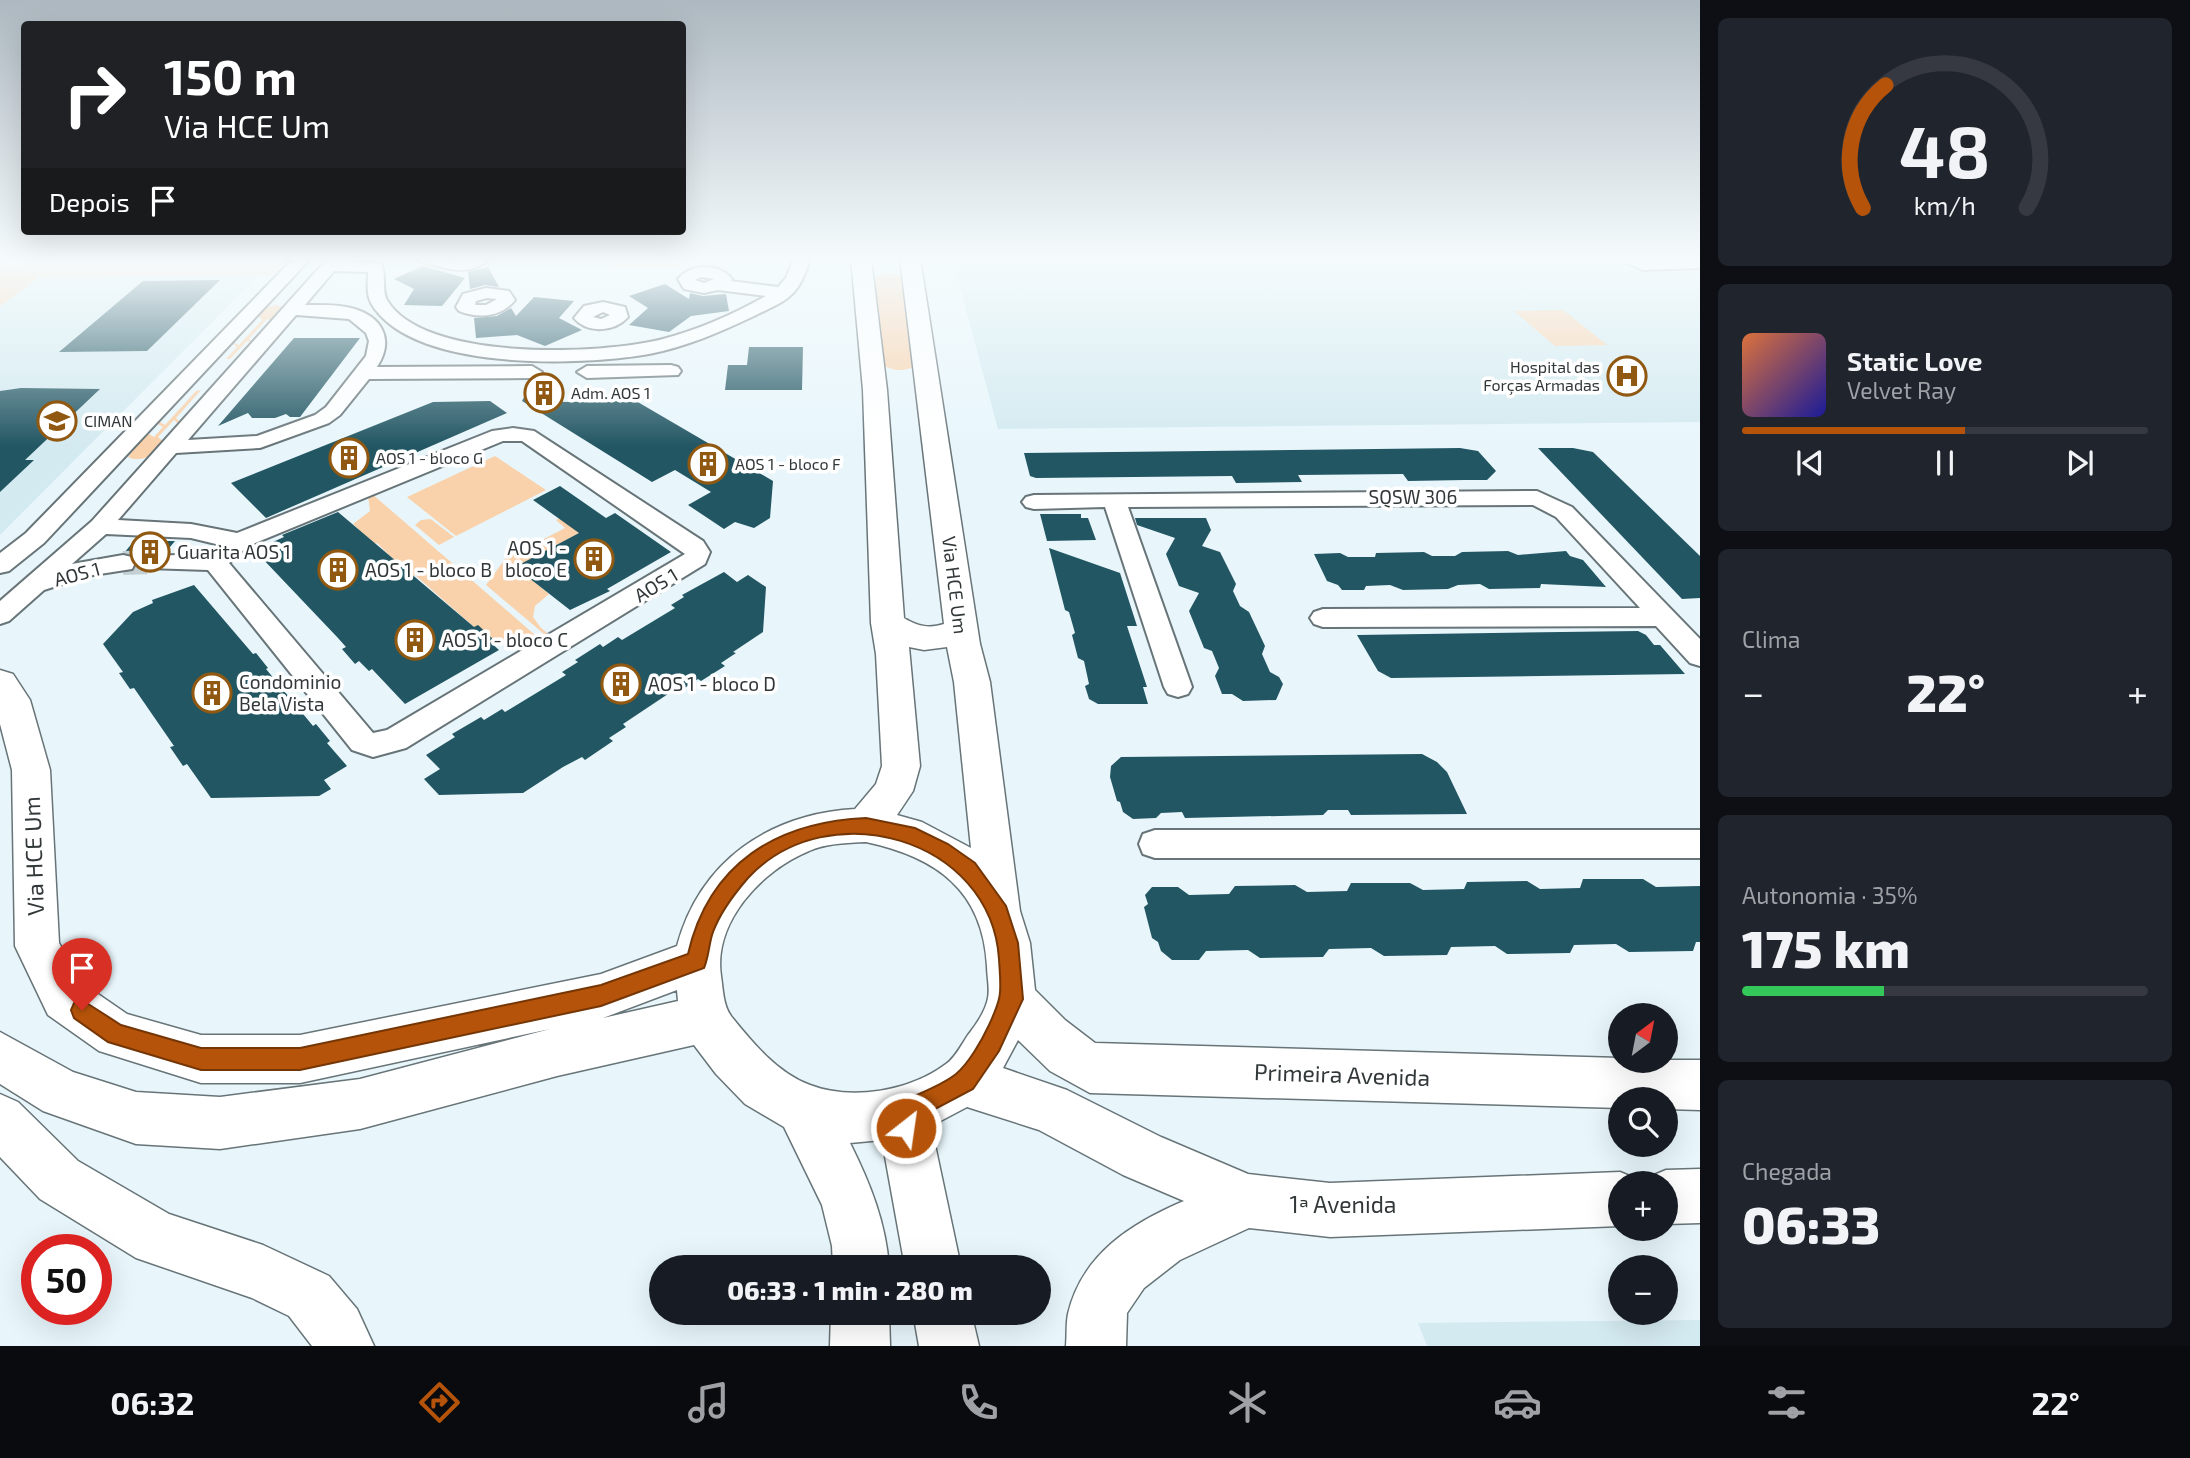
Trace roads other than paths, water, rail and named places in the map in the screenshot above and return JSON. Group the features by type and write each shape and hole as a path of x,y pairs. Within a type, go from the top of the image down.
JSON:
{"main road":[{"name":"Via HCE Um","path":"895,321 902,381 962,629 972,682 999,912 1008,943 1012,999 992,1043 965,1081 903,1113 847,1118 802,1109 763,1086 733,1057 704,1019 696,961 704,929 719,901 742,872 771,849 804,834 836,827 866,825 908,834 941,850 968,869 999,912"},
{"name":"Via HCE Um","path":"866,825 893,791 901,766 893,654 888,623 902,381 895,321"},
{"path":"888,623 909,637 926,639 951,635 962,629"},
{"name":"Via HCE Um","path":"4,697 31,770 37,946 65,999 116,1034 201,1059 300,1059 601,996 696,961"},
{"name":"Primeira Avenida","path":"1012,999 1047,1039 1068,1057 1090,1068 1700,1085"},
{"path":"0,1056 61,1093 136,1118 220,1123 360,1104 557,1052 704,1019"},
{"name":"1ª Avenida","path":"965,1081 1049,1108 1142,1156 1248,1201 1331,1210 1608,1199"},
{"path":"802,1109 837,1173 861,1255"},
{"path":"903,1113 931,1255"},
{"path":"0,1120 60,1180 156,1238 263,1273 309,1296 336,1330 344,1346"},
{"path":"1678,1197 1700,1196"},
{"path":"1096,1346 1098,1310 1111,1284 1146,1246 1248,1201"},
{"path":"860,1325 860,1346"},
{"path":"945,1325 949,1346"}],"street":[{"path":"0,565 35,538 244,321"},
{"path":"0,615 100,526 281,321"},
{"path":"112,455 117,461 139,464 168,451 250,444 270,439 328,415 364,373 374,356 378,341 362,321"},
{"path":"399,321 421,334 476,351 527,356 605,354 650,348 698,334 725,321"},
{"path":"421,334 449,321"},
{"path":"603,324 605,354"},
{"path":"364,373 671,371"},
{"name":"AOS 1","path":"215,562 363,743 373,745 395,740 554,646 691,563 698,552 694,546 527,435 513,434 499,435 239,541"},
{"path":"85,487 115,482 135,486"},
{"name":"SQSW 306","path":"1034,502 1537,498 1550,502 1564,512 1700,656"},
{"path":"1114,500 1178,687"},
{"path":"100,526 191,531 239,541"},
{"path":"156,562 215,562 239,541"},
{"name":"AOS 1","path":"0,596 83,569 123,563"},
{"path":"1323,618 1664,617"},
{"path":"1156,844 1700,844"}],"tunnel":[{"path":"123,563 156,562"}],"place":[{"name":"Hospital das Forças Armadas","path":"1627,376"},
{"name":"Adm. AOS 1","path":"544,393"},
{"name":"CIMAN","path":"57,421"},
{"name":"AOS 1 - bloco G","path":"349,458"},
{"name":"AOS 1 - bloco F","path":"708,464"},
{"name":"Guarita AOS 1","path":"150,552"},
{"name":"AOS 1 - bloco E","path":"594,559"},
{"name":"AOS 1 - bloco B","path":"338,570"},
{"name":"AOS 1 - bloco C","path":"415,640"},
{"name":"AOS 1 - bloco D","path":"621,684"},
{"name":"Condominio Bela Vista","path":"212,693"}]}
